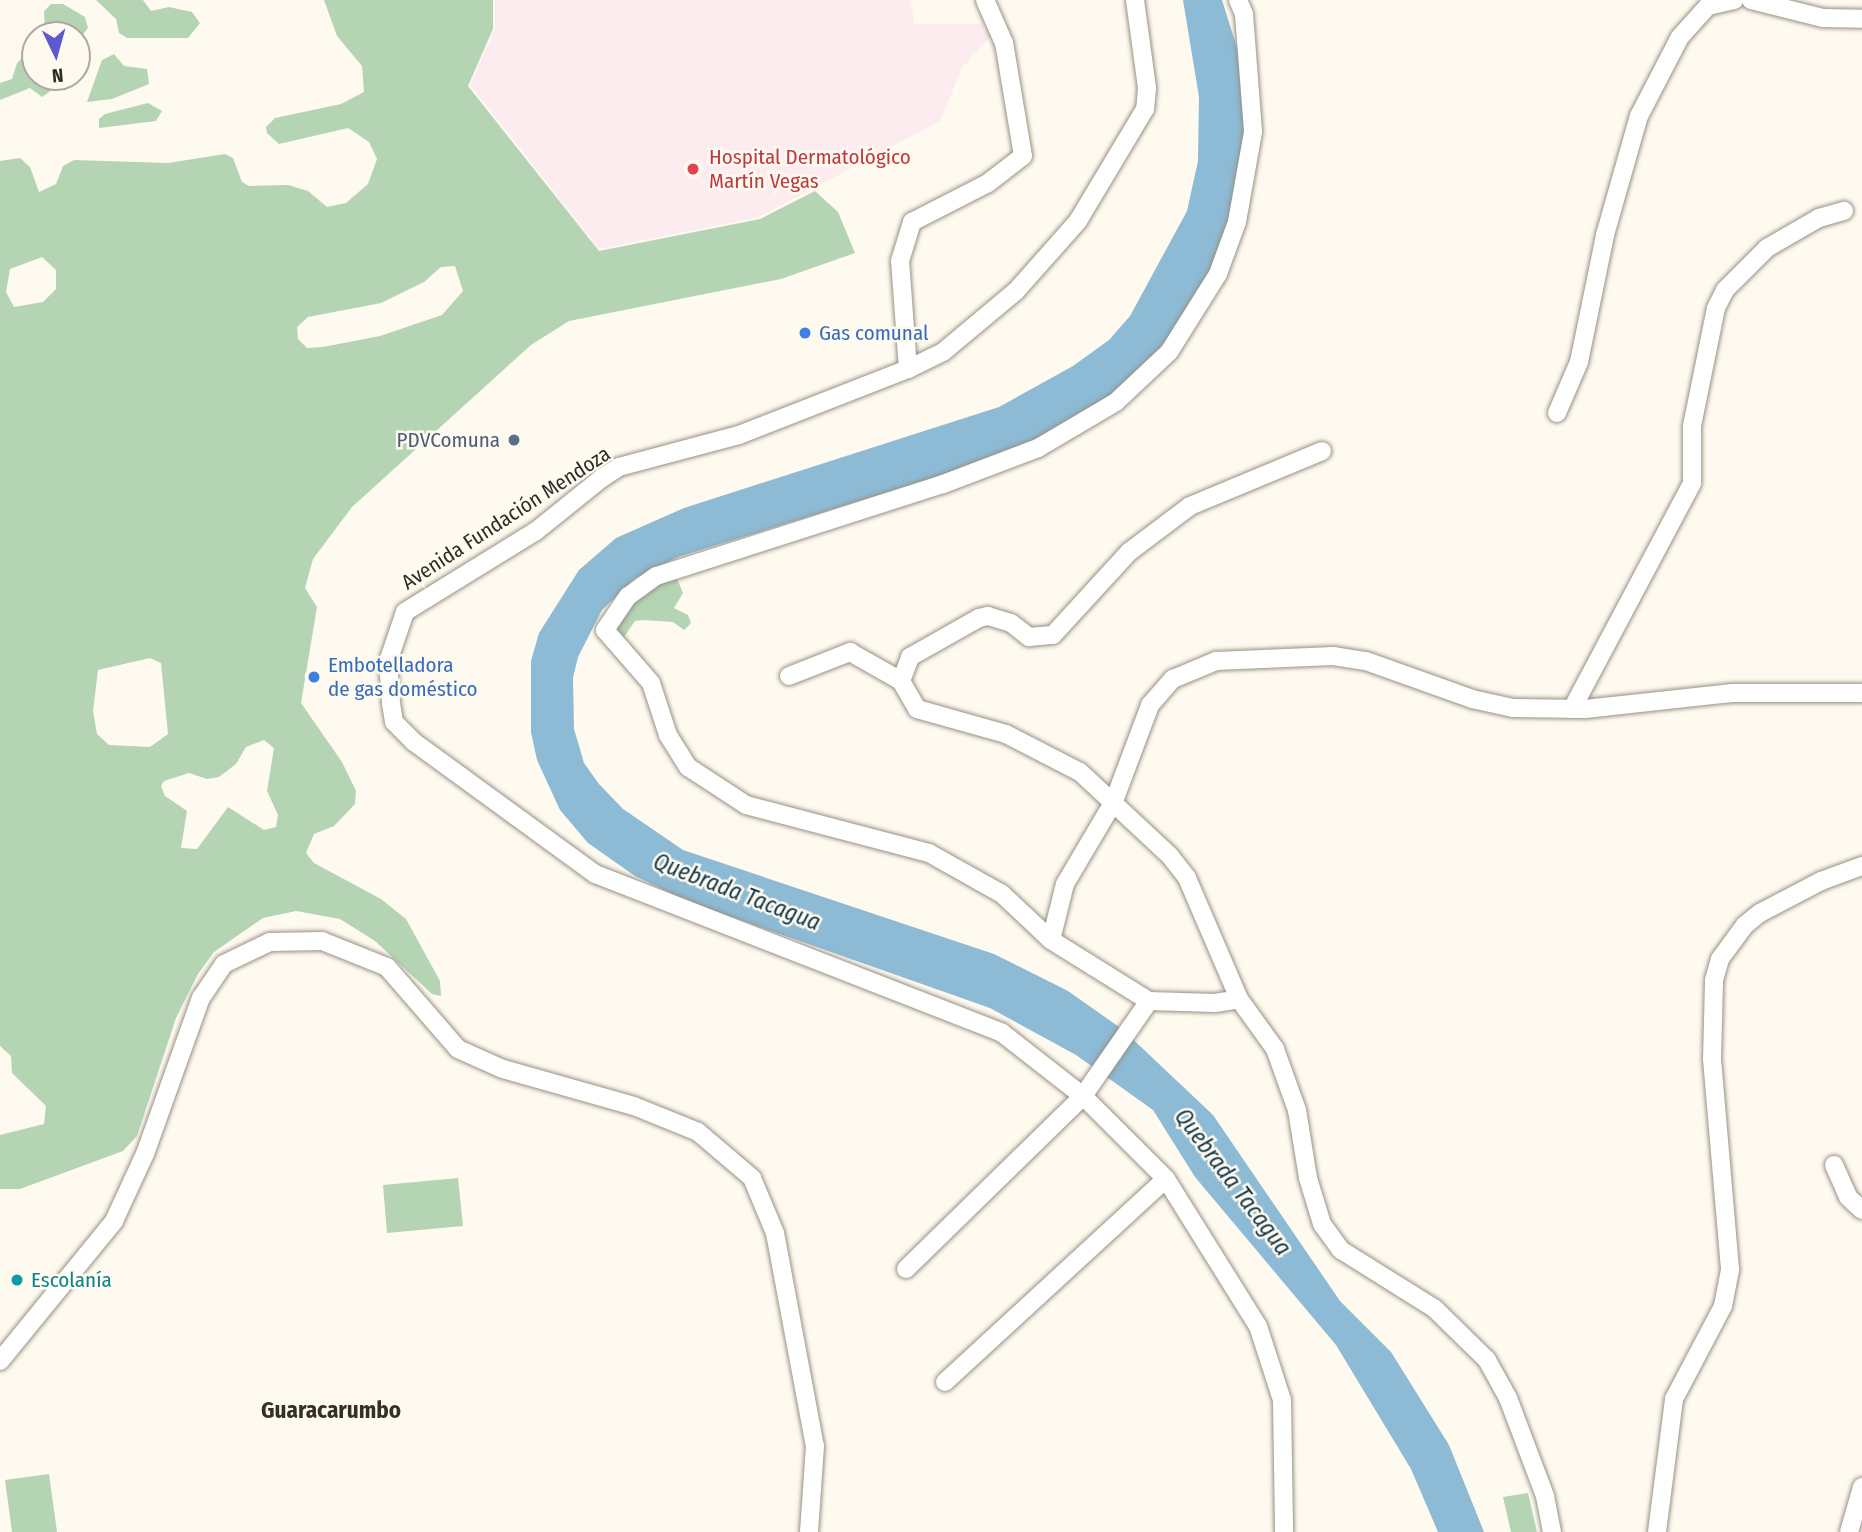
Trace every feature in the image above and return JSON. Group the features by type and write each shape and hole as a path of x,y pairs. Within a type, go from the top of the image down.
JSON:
{"street":[{"path":"908,369 900,261 912,222 988,183 1023,156 1004,43 985,0"},
{"name":"Avenida Fundación Mendoza","path":"1135,0 1147,88 1145,109 1101,187 1055,251 1016,290 943,352 908,369 739,435 619,467 536,530 405,612 388,662 394,722 456,774 595,874 1002,1033 1083,1096 1166,1179 1258,1326 1282,1400 1284,1532"},
{"path":"1238,0 1244,14 1253,132 1237,222 1218,274 1169,352 1116,402 1038,448 943,484 656,576 621,603 605,630 652,683 668,735 688,767 746,805 929,853 1002,894 1051,940 1148,1006 1215,1003 1239,999"},
{"path":"1558,413 1579,362 1605,235 1639,116 1680,37 1708,6 1734,0"},
{"path":"1751,0 1823,18 1862,19"},
{"path":"1572,709 1692,483 1692,426 1716,308 1724,290 1767,248 1819,218 1844,211"},
{"path":"901,681 910,657 979,618 988,616 1011,624 1029,637 1053,635 1129,552 1190,506 1322,451"},
{"path":"789,676 850,652 901,681 918,709 1006,734 1080,772 1114,801 1187,878 1239,999 1275,1049 1297,1110 1308,1178 1322,1224 1341,1250 1435,1309 1487,1360 1508,1398 1545,1496 1552,1532"},
{"path":"1051,940 1065,884 1114,801 1150,705 1173,679 1216,661 1334,656 1366,661 1472,699 1513,708 1572,709 1732,693 1862,693"},
{"path":"1657,1532 1674,1399 1723,1306 1730,1269 1712,1059 1714,980 1720,959 1760,913 1821,881 1862,866"},
{"path":"0,1360 114,1221 145,1154 201,998 224,964 270,942 322,941 387,967 458,1049 503,1069 634,1106 698,1132 752,1178 775,1233 815,1446 809,1532"},
{"path":"906,1269 1083,1096 1148,1006"},
{"path":"1834,1165 1849,1197 1862,1210"},
{"path":"945,1382 1166,1179"},
{"path":"1849,1532 1862,1487"}],"shaded area":[{"name":"Hospital Dermatológico Martín Vegas","path":"495,0 911,0 914,24 981,24 991,36 962,68 940,121 759,217 599,249 470,85 495,29"}],"green space":[{"path":"96,0 143,0 151,11 169,7 192,12 200,23 188,38 127,38 119,33 116,19"},
{"path":"324,0 493,0 493,29 468,86 599,251 760,219 815,191 838,212 855,253 781,279 569,321 531,345 352,507 313,559 305,588 317,607 301,703 342,762 356,791 355,804 334,826 314,834 306,853 314,863 381,899 406,919 440,981 441,996 432,994 375,941 340,919 296,911 263,918 214,952 198,974 176,1018 137,1136 123,1151 20,1189 0,1189 0,1135 44,1124 46,1106 12,1073 11,1056 0,1046 0,161 20,158 30,167 39,192 56,184 63,166 74,160 168,163 225,154 233,158 242,182 249,186 288,185 308,191 327,207 346,203 368,184 377,159 369,142 348,128 279,144 267,133 266,127 275,118 341,104 364,92 362,66 337,36","holes":["42,257 56,270 56,289 43,302 14,307 6,292 10,269","455,266 463,291 442,315 380,336 323,347 307,348 298,339 297,327 308,317 381,303 424,282 441,267","150,658 161,663 168,734 150,747 109,745 97,734 93,711 98,670","264,740 274,748 267,791 278,815 276,827 264,830 228,807 197,849 181,848 187,811 165,796 161,786 164,781 189,773 207,779 219,777 236,764 246,747"]},
{"path":"51,4 63,4 85,17 86,21 44,21 44,11"},
{"path":"114,54 124,66 147,69 149,84 112,99 87,102 102,60"},
{"path":"21,59 22,91 0,100 0,83 12,79"},
{"path":"34,91 51,91 42,97"},
{"path":"148,103 162,111 156,121 99,128 99,119 105,114"},
{"path":"676,576 683,593 674,608 688,615 691,623 684,630 673,622 643,620 635,621 624,637 616,635 615,625 625,606 646,595 651,585"},
{"path":"458,1178 463,1226 387,1233 383,1185"},
{"path":"49,1474 57,1532 12,1532 5,1480"},
{"path":"1528,1493 1537,1532 1511,1532 1503,1497"}],"water":[{"name":"Quebrada Tacagua","path":"1183,0 1222,0 1243,67 1248,108 1240,183 1219,255 1180,329 1124,386 1061,430 969,467 678,557 634,579 602,610 578,657 573,678 574,729 584,763 599,784 623,809 683,850 994,954 1068,991 1122,1029 1213,1115 1340,1301 1391,1352 1449,1445 1484,1532 1438,1532 1411,1469 1336,1345 1195,1177 1153,1110 1076,1055 990,1008 689,902 635,876 588,843 560,810 537,760 531,732 531,661 539,633 579,570 616,538 684,508 999,407 1073,366 1109,340 1130,316 1187,211 1198,161 1199,97"}],"place":[{"name":"Hospital Dermatológico Martín Vegas","path":"693,169"},
{"name":"Gas comunal","path":"805,333"},
{"name":"PDVComuna","path":"514,440"},
{"name":"Embotelladora de gas doméstico","path":"314,677"},
{"name":"Escolanía","path":"17,1280"}],"district":[{"name":"Guaracarumbo","path":"331,1410"}]}
